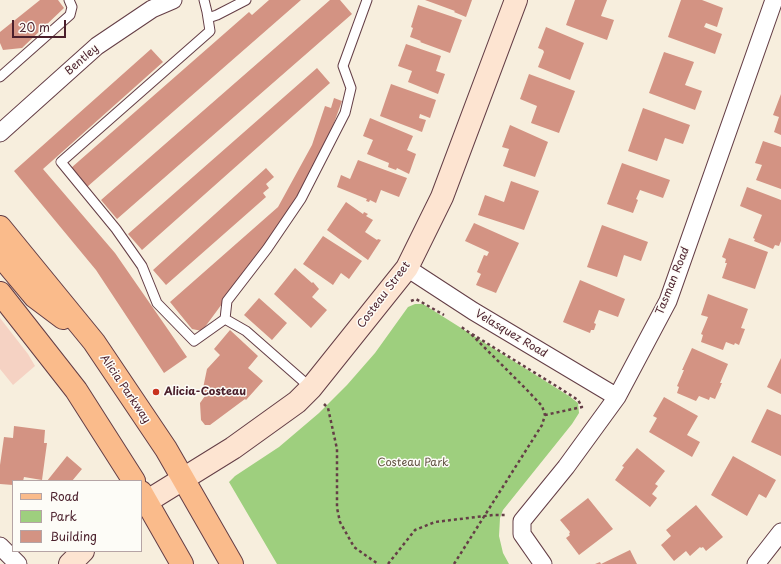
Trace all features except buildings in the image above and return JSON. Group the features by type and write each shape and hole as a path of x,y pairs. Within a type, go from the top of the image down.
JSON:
{"main road":[{"name":"Alicia Parkway","path":"0,227 94,342 166,449 232,564"},
{"path":"0,255 35,297 94,342"},
{"path":"0,293 76,390 133,480"},
{"path":"143,499 182,564"}],"street":[{"name":"Bentley","path":"0,133 97,46 152,9 173,0"},
{"name":"Costeau Street","path":"143,499 183,478 233,448 297,402 311,388 407,268 442,197 516,0"},
{"name":"Tasman Road","path":"522,528 617,397 668,301 776,2"},
{"name":"Velasquez Road","path":"407,268 473,311 617,397"},
{"path":"522,528 543,564"},
{"path":"756,564 781,532"},
{"path":"0,546 18,564"},
{"path":"70,564 82,552"}],"lane":[{"path":"0,77 70,15 72,7 69,0"},
{"path":"204,0 210,31 60,162 116,229 142,266 158,303 194,341 225,319 227,300 267,249 301,199 345,113 351,88 343,66 367,0"},
{"path":"208,18 246,0"},
{"path":"225,319 246,331 311,388"}],"path":[{"path":"411,301 416,299 449,318"},
{"path":"454,564 542,425 546,415 542,406 470,333 460,325"},
{"path":"470,333 578,400 582,407 546,415"},
{"path":"328,408 337,449 337,508 340,522 354,547 378,564"},
{"path":"388,564 415,530 435,522 504,514 522,528"}],"shaded area":[{"path":"0,318 28,354 35,366 13,385 0,369"}],"green space":[{"name":"Costeau Park","path":"415,304 423,304 578,403 579,413 572,424 503,510 500,518 499,536 503,553 509,564 277,564 229,482 235,476 279,447 319,413 347,385 375,353 408,307"}],"place":[{"name":"Alicia-Costeau","path":"156,392"}]}
